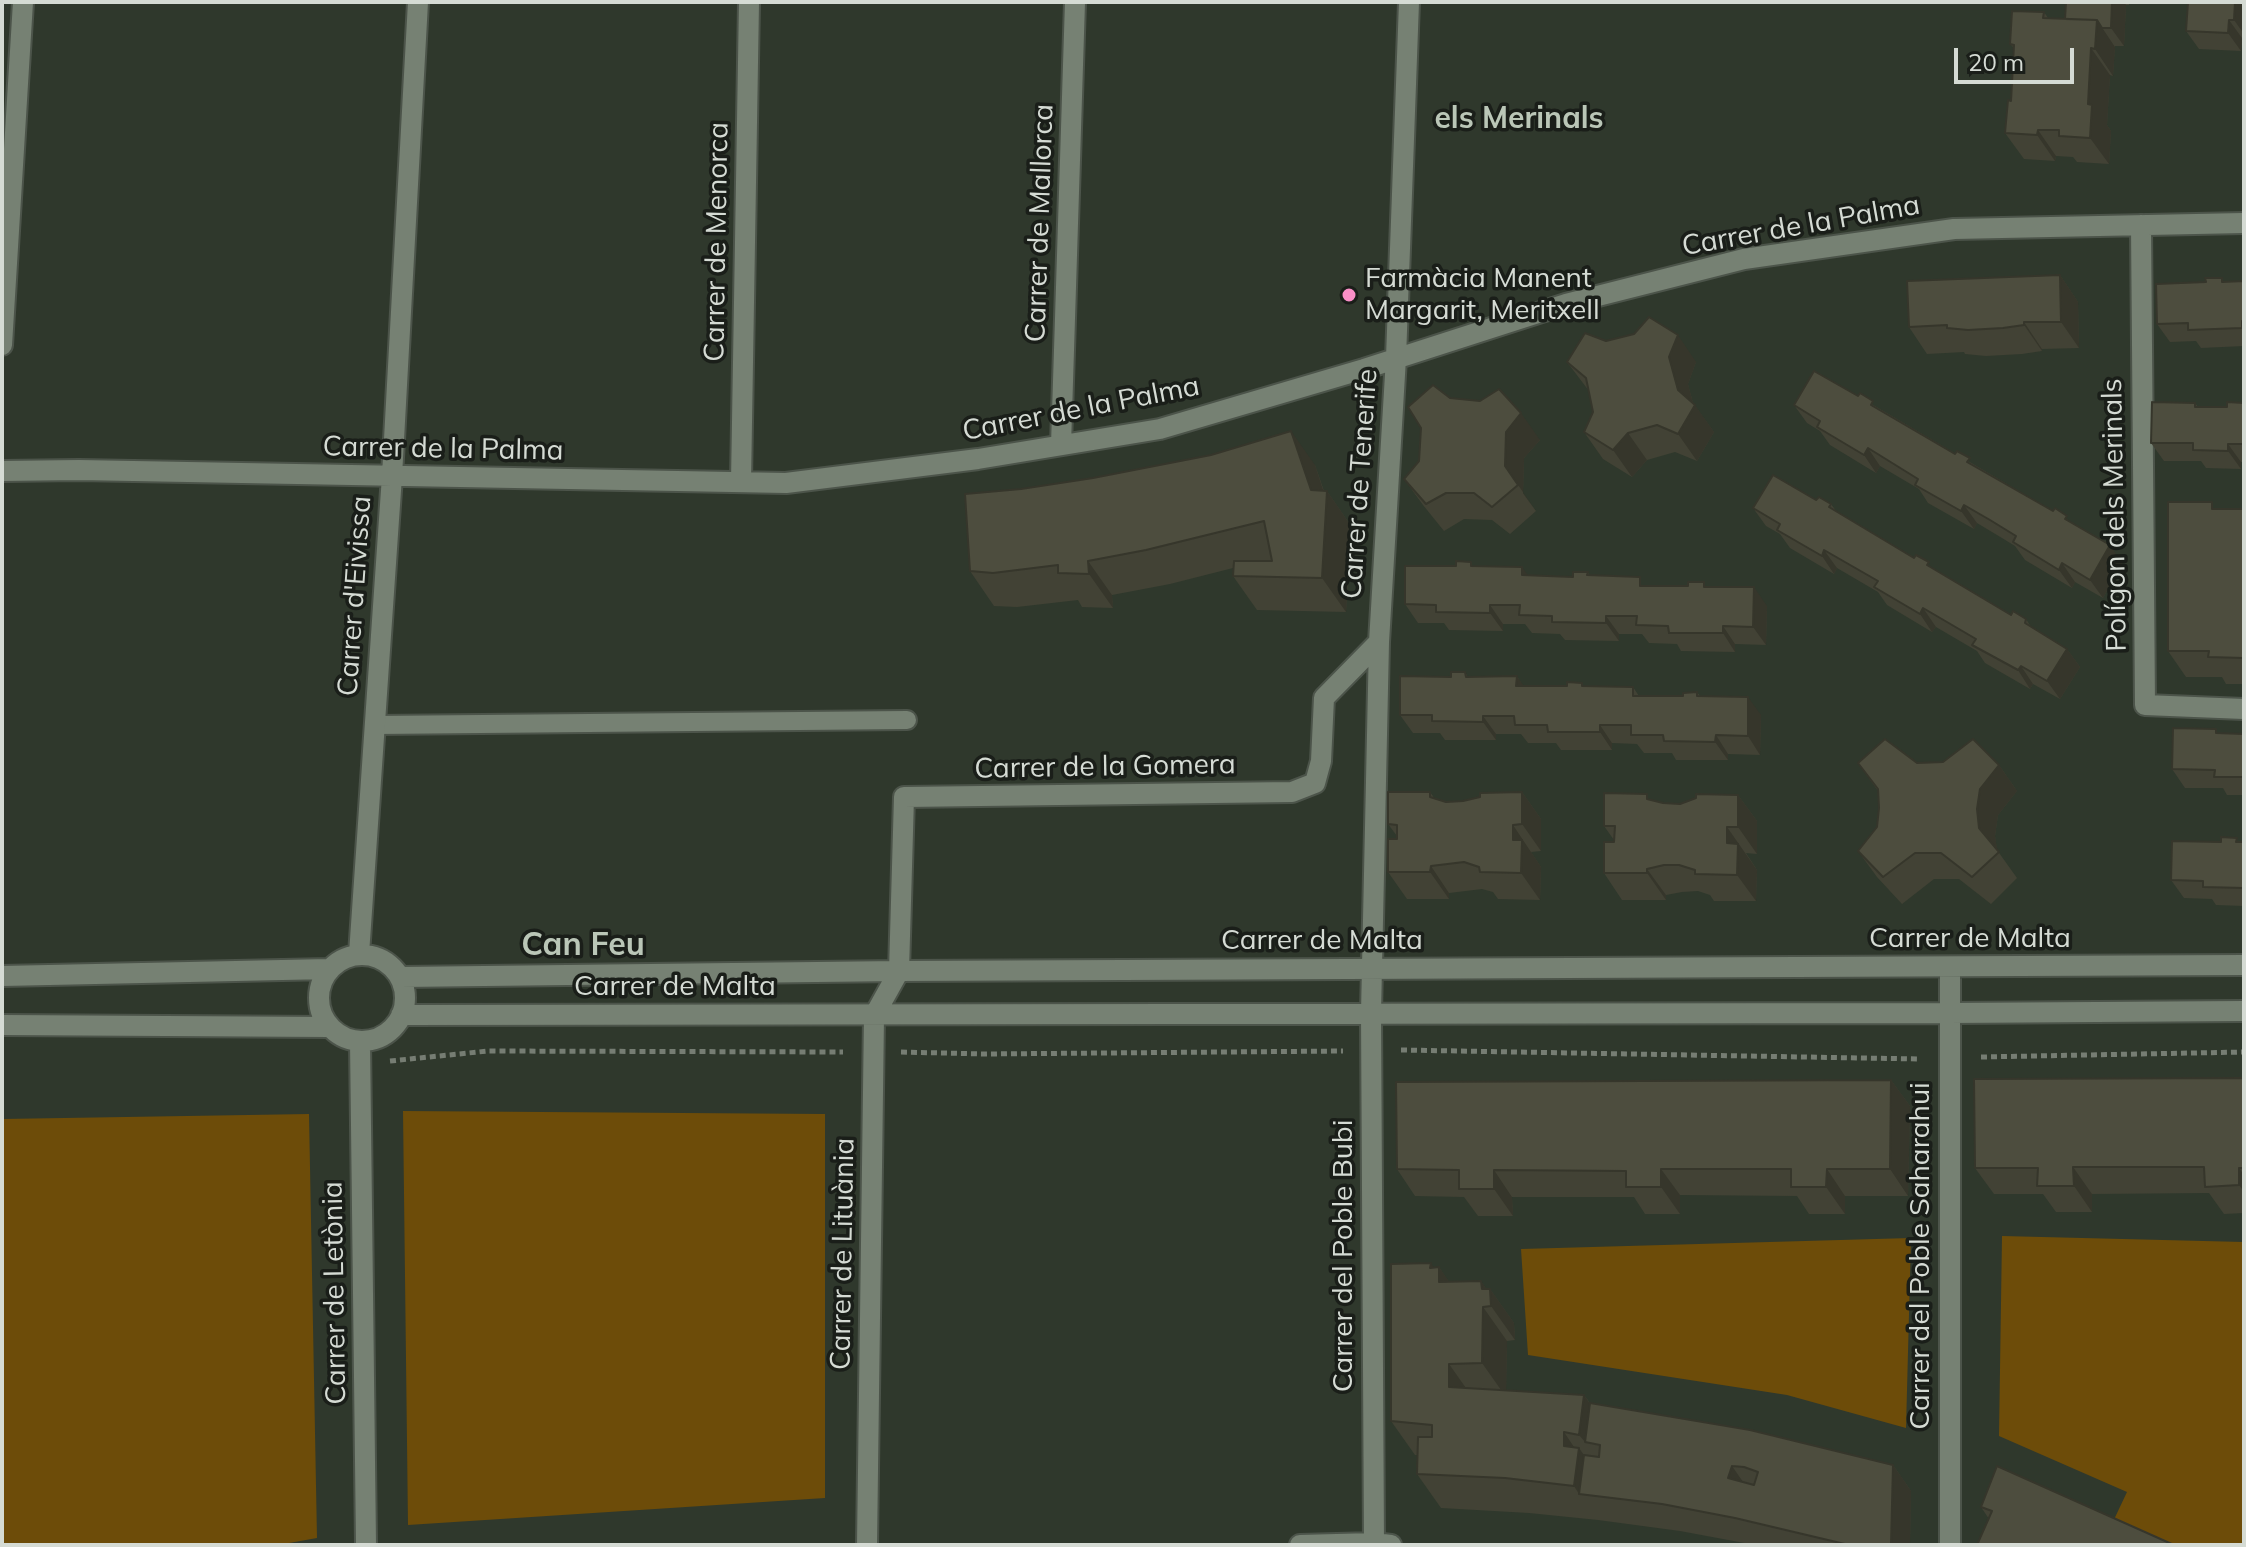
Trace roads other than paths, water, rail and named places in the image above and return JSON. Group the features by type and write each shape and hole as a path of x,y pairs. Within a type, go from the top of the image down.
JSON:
{"street":[{"path":"2,345 23,2"},
{"name":"Carrer d'Eivissa","path":"359,954 392,476 418,2"},
{"name":"Carrer de Menorca","path":"741,482 749,2"},
{"name":"Carrer de Mallorca","path":"1061,445 1075,2"},
{"name":"Carrer de Tenerife","path":"1372,969 1379,642 1396,358 1409,2"},
{"name":"Carrer de la Palma","path":"2,471 786,483 978,459 1160,429 1566,304 1744,259 1954,229 2244,223"},
{"name":"Polígon dels Merinals","path":"2141,225 2145,705 2244,709"},
{"name":"Carrer de la Gomera","path":"899,971 904,797 1292,792 1315,783 1321,761 1324,698 1379,642"},
{"path":"359,954 384,960 401,977 405,988 405,1005 399,1021 377,1039 360,1041 350,1040 329,1027 318,997 322,980 329,969 346,957 359,954"},
{"name":"Carrer de Malta","path":"401,977 899,971 2244,965"},
{"name":"Carrer del Poble Saharahui","path":"1950,967 1950,1545"},
{"path":"2,976 329,969"},
{"name":"Carrer del Poble Bubi","path":"1372,969 1371,1050 1382,1544"},
{"name":"Carrer de Lituània","path":"867,1545 874,1016 899,971"},
{"name":"Carrer de Malta","path":"401,1015 2244,1011"},
{"path":"2,1025 329,1027"},
{"name":"Carrer de Letònia","path":"360,1041 366,1545"},
{"path":"1300,1545 1382,1544"}],"lane":[{"path":"375,725 907,720"}],"place":[{"name":"Farmàcia Manent Margarit, Meritxell","path":"1349,295"}],"district":[{"name":"els Merinals","path":"1519,119"},
{"name":"Can Feu","path":"583,945"}]}
